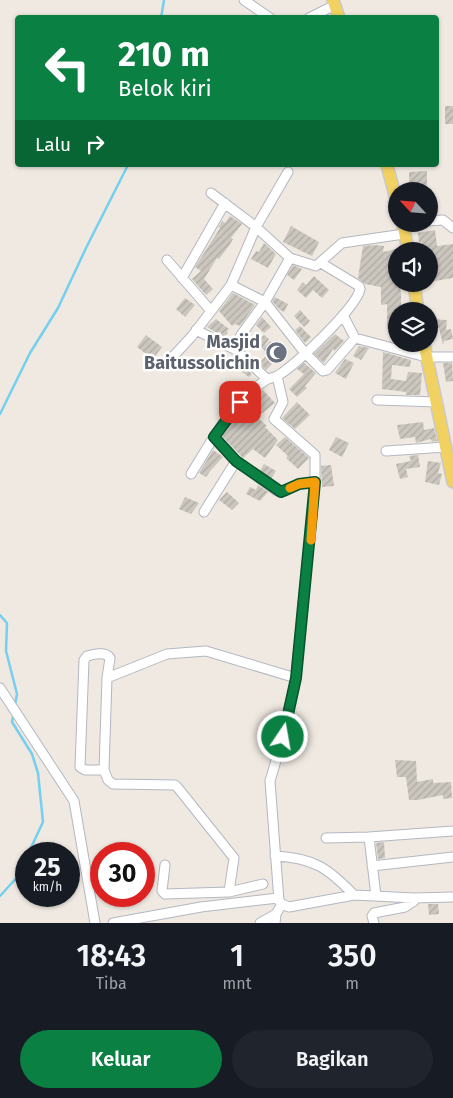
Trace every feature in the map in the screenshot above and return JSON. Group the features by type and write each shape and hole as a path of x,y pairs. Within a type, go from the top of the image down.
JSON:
{"main road":[{"path":"334,3 338,15"},
{"path":"390,167 393,182"},
{"path":"425,352 452,476"}],"street":[{"path":"244,0 266,15"},
{"path":"313,15 334,3"},
{"path":"167,363 211,312 231,285 256,227 288,172"},
{"path":"211,193 256,227 290,258 316,266 342,243 391,232"},
{"path":"182,278 225,203"},
{"path":"438,220 443,220 453,228"},
{"path":"236,350 241,335 265,302 290,258"},
{"path":"167,260 211,312"},
{"path":"191,474 214,437 240,402 267,379 277,376 305,353 343,315 358,296 359,286 321,263"},
{"path":"231,285 265,302 320,370 325,371 355,338"},
{"path":"343,315 355,338 426,357 453,357"},
{"path":"196,330 236,350 267,379"},
{"path":"260,923 276,918 280,901 270,781 283,737 296,678 315,482 315,455 274,419 283,402 277,376"},
{"path":"377,400 437,402"},
{"path":"214,437 236,461 281,492 299,484 315,482"},
{"path":"386,451 446,447"},
{"path":"204,512 236,461"},
{"path":"107,678 167,654 206,651 296,678"},
{"path":"104,770 85,770 80,767 84,660 87,656 104,653 110,658 107,678 104,770 108,780 114,784 175,785 234,858 229,892"},
{"path":"0,688 74,801 96,923"},
{"path":"326,838 369,838 453,831"},
{"path":"369,838 376,896"},
{"path":"275,856 298,857 310,861 340,880 354,895"},
{"path":"372,866 453,857"},
{"path":"165,865 162,886 162,891 165,894 229,892 263,884"},
{"path":"112,923 200,907 280,901 289,906 354,895 414,898 453,897"},
{"path":"374,923 372,916 374,913 405,907 414,901 414,898"}],"building":[{"path":"445,106 453,106 453,124 445,124"},
{"path":"427,171 427,182 409,182 409,172"},
{"path":"230,216 242,224 231,238 233,239 229,246 219,259 217,258 204,279 213,289 206,295 192,279 201,271 195,267 220,228 218,227 222,221 225,223"},
{"path":"291,226 319,242 312,256 283,242"},
{"path":"435,232 436,242 419,242 418,233"},
{"path":"264,243 276,254 268,268 251,259 256,251 259,252"},
{"path":"453,244 453,278 438,280 438,246"},
{"path":"363,246 384,246 383,252 388,251 388,292 401,292 401,302 388,302 388,329 387,304 381,305 381,287 365,284 358,278"},
{"path":"293,265 302,269 294,280 287,275"},
{"path":"314,276 329,290 322,298 313,290 306,298 297,290 303,282 306,285"},
{"path":"233,293 255,305 240,326 235,324 232,326 219,311"},
{"path":"275,297 288,304 284,312 272,301"},
{"path":"185,298 195,305 185,317 176,309"},
{"path":"300,310 310,321 304,327 294,316"},
{"path":"262,317 271,327 264,333 256,325"},
{"path":"216,319 229,329 224,337 207,327"},
{"path":"438,319 447,320 446,330 451,329 453,339 444,341 443,345"},
{"path":"300,326 311,337 305,343 295,330"},
{"path":"335,334 344,341 335,351 333,349 324,363 314,354"},
{"path":"146,335 162,347 153,359 137,347"},
{"path":"264,335 269,339 264,347 270,341 275,345 267,353 256,342"},
{"path":"359,346 369,348 361,360 353,356"},
{"path":"383,352 411,360 410,367 392,365 391,379 406,381 408,372 422,373 420,395 406,395 406,392 382,389"},
{"path":"265,357 272,364 266,370 259,363"},
{"path":"345,359 354,363 346,379 335,373"},
{"path":"239,362 252,374 249,377 235,367"},
{"path":"304,363 316,373 305,386 307,388 297,397 289,389 304,374 297,369"},
{"path":"443,363 452,363 453,381 446,382"},
{"path":"263,390 275,403 257,417 278,440 265,458 253,449 243,458 222,436 245,406"},
{"path":"297,402 310,415 295,429 282,418"},
{"path":"423,422 424,430 434,428 437,441 432,442 431,439 416,443 415,437 400,439 397,425"},
{"path":"285,437 309,458 298,469 276,445"},
{"path":"336,437 349,443 342,457 329,450"},
{"path":"213,450 223,457 206,477 199,473"},
{"path":"418,455 420,467 406,469 408,477 400,479 396,464 411,461 409,456"},
{"path":"428,461 441,463 438,473 442,474 439,485 425,482"},
{"path":"264,464 276,471 271,479 260,471"},
{"path":"331,465 334,486 322,487 321,466"},
{"path":"258,485 268,492 260,501 246,494 250,487 256,490"},
{"path":"227,492 239,503 232,510 219,500"},
{"path":"185,497 199,503 191,514 179,509"},
{"path":"395,760 416,761 417,782 433,779 433,783 451,782 452,798 443,799 443,795 409,800 406,777 397,777"},
{"path":"384,842 385,858 378,859 376,843"},
{"path":"428,904 438,904 439,914 429,915"}],"waterway":[{"path":"162,15 164,0"},
{"path":"0,414 30,353 58,308 127,167"},
{"path":"0,615 7,623 6,651 17,694 15,705"},
{"path":"14,712 12,722 32,754 38,773 43,822 34,842"},
{"path":"0,896 15,880"}],"slow traffic":[{"path":"290,488 299,484 315,482 311,540"}],"place":[{"name":"Masjid Baitussolichin","path":"276,352"}],"route":[{"path":"240,402 214,437 236,461 281,492 299,484 315,482 296,678 283,737"}]}
